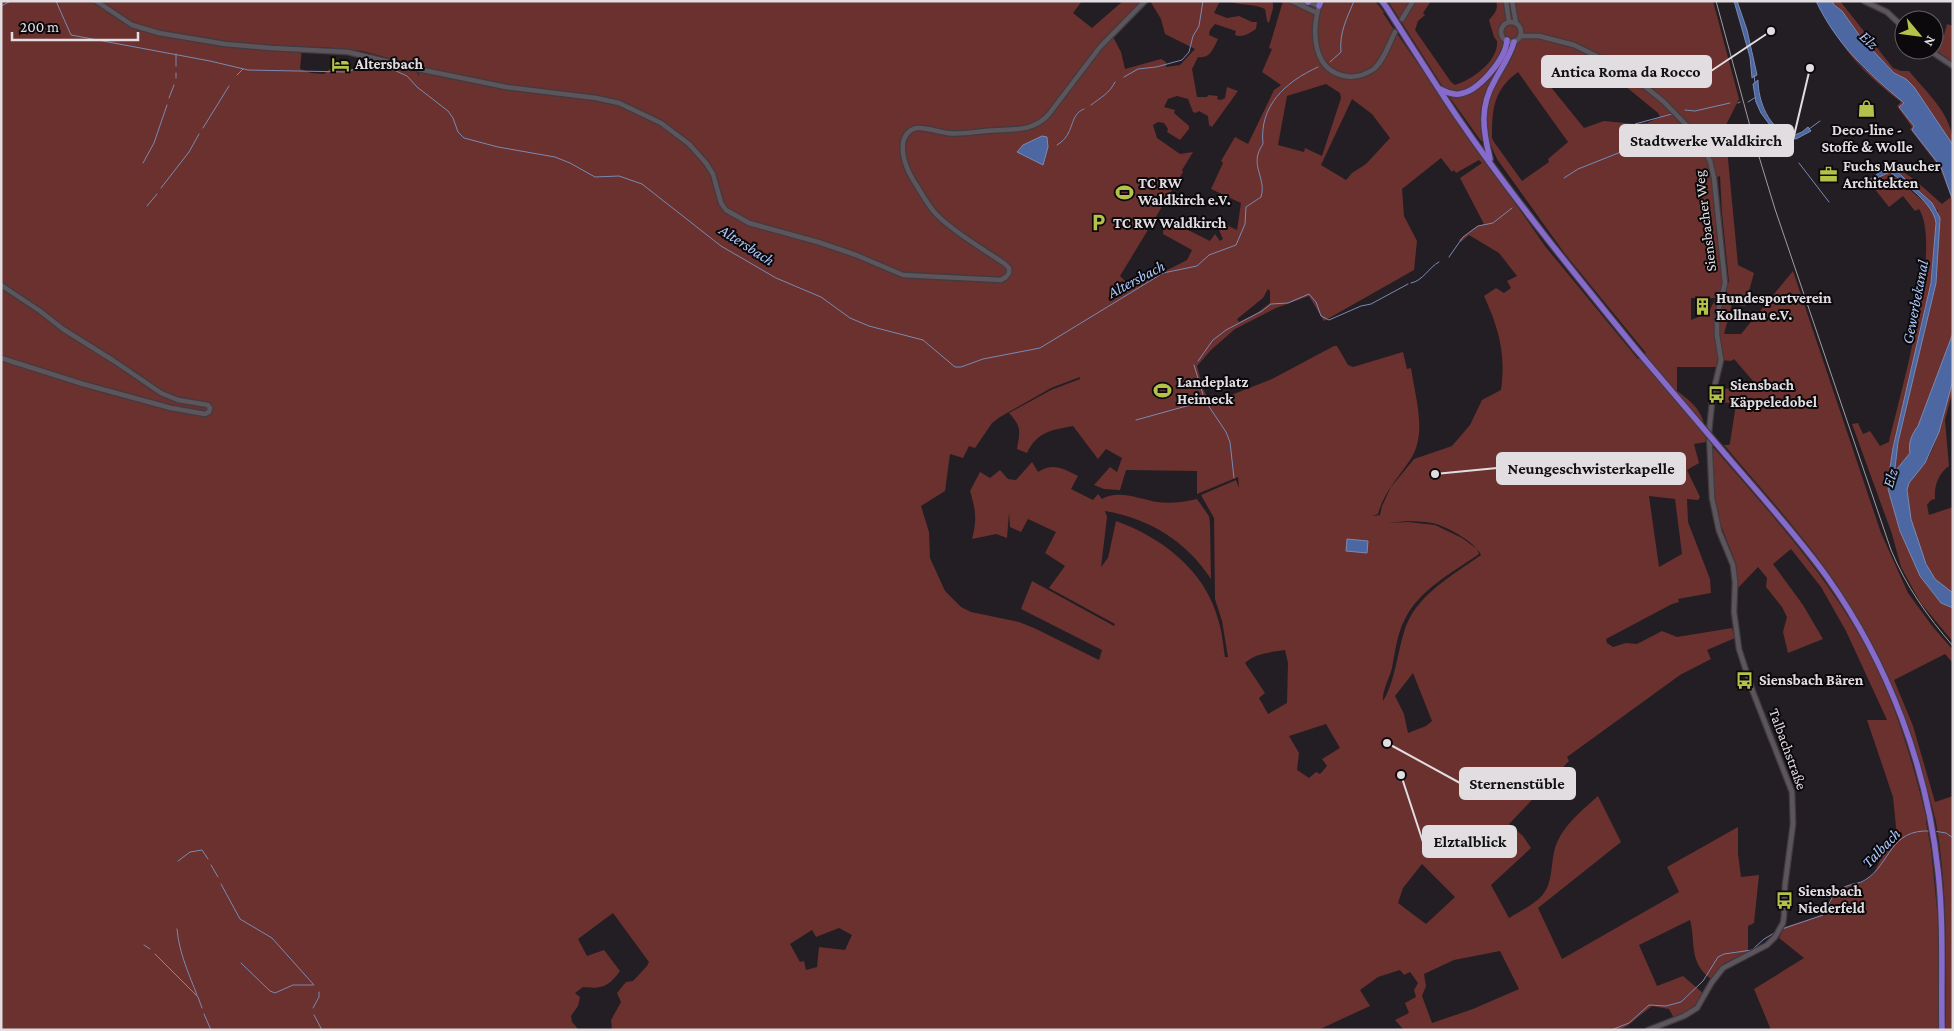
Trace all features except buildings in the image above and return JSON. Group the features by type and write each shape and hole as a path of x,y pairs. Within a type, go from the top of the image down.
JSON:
{"highway":[{"path":"1382,1 1491,163 1567,265 1816,563 1840,596 1865,638 1883,674 1904,725 1914,757 1934,840 1941,915 1942,1030"},
{"path":"1439,88 1453,94 1466,92 1492,71 1503,54 1507,40"},
{"path":"1491,163 1483,127 1484,105 1487,94 1508,57 1514,42"}],"street":[{"path":"96,1 132,24 159,33 262,47 348,52 506,87 596,98 618,103 656,120 689,144 706,163 716,181 722,203 733,216 749,223 798,236 856,255 903,275 1001,280 1009,273 1009,268 953,229 936,214 914,182 906,167 903,154 904,136 910,130 918,128 949,134 1024,129 1039,124 1049,114 1100,47 1145,1"},
{"path":"1292,1 1317,13"},
{"path":"1402,19 1413,1"},
{"path":"1506,1 1509,22"},
{"path":"1512,1 1516,23 1521,30 1520,36 1514,42 1507,40 1503,37 1502,30 1504,25 1509,22 1516,23"},
{"path":"1864,1 1887,12 1894,19"},
{"path":"1298,3 1320,4 1317,13 1315,39 1320,58 1329,69 1343,76 1362,75 1374,68 1382,58 1395,32"},
{"name":"Siensbacher Weg","path":"1521,30 1574,45 1624,69 1675,112 1698,137 1706,150 1714,178 1725,283 1717,323 1721,360 1716,382"},
{"name":"Siensbacher Weg","path":"1520,36 1534,35"},
{"path":"1,285 40,310 63,329 161,393 178,400 208,405 210,408 209,412 205,414 171,408 83,384 1,358"},
{"name":"Talbachstraße","path":"1648,1030 1684,1016 1697,1008 1712,982 1723,968 1767,946 1783,924 1786,907 1785,885 1793,824 1792,792 1748,677 1736,636 1733,565 1719,531 1712,498 1709,432 1716,382"}],"shaded area":[{"path":"1,1 1082,1 1073,13 1092,28 1123,1 1145,1 1112,35 1121,52 1125,69 1161,59 1166,62 1166,67 1180,65 1195,49 1165,34 1161,19 1150,1 1220,1 1214,13 1227,18 1239,16 1252,22 1257,22 1256,29 1246,35 1238,36 1235,35 1236,31 1215,24 1210,30 1209,35 1218,39 1211,53 1198,57 1192,69 1197,97 1218,96 1217,99 1221,100 1225,98 1227,87 1238,91 1212,127 1209,125 1208,116 1199,111 1193,112 1188,99 1177,96 1168,99 1164,107 1175,110 1174,113 1189,126 1189,129 1180,140 1167,132 1168,129 1164,123 1158,122 1153,125 1157,138 1180,154 1193,152 1182,170 1183,172 1120,276 1125,281 1126,291 1187,260 1192,250 1163,234 1164,218 1210,241 1215,234 1220,241 1223,239 1219,230 1220,222 1237,230 1241,203 1211,189 1223,163 1221,161 1235,137 1248,144 1274,90 1281,85 1262,72 1272,49 1269,48 1283,1 1375,1 1545,246 1638,359 1646,353 1565,254 1497,159 1488,139 1481,141 1448,95 1388,1 1431,1 1423,13 1425,15 1418,21 1415,30 1455,85 1469,79 1483,69 1494,56 1497,41 1489,20 1496,9 1496,1 1713,1 1739,99 1725,127 1738,265 1754,273 1745,306 1732,304 1724,334 1741,334 1793,271 1881,533 1908,593 1953,650 1953,663 1945,654 1894,680 1913,726 1935,802 1953,796 1953,1030 1946,1030 1946,926 1940,848 1935,817 1917,753 1884,669 1871,642 1840,590 1799,534 1724,445 1729,445 1730,443 1736,404 1716,401 1717,390 1731,388 1741,391 1753,381 1734,359 1731,361 1721,360 1719,367 1677,367 1677,391 1699,412 1706,433 1706,442 1694,444 1699,463 1687,470 1700,497 1698,500 1687,499 1688,522 1710,579 1711,593 1678,599 1679,602 1606,639 1607,643 1613,647 1626,643 1637,644 1662,631 1677,637 1732,628 1735,638 1707,650 1711,659 1680,675 1567,757 1569,761 1509,824 1523,836 1531,848 1491,885 1509,918 1537,901 1549,884 1554,852 1560,836 1571,821 1598,796 1621,842 1538,908 1562,959 1679,892 1667,867 1738,827 1738,854 1741,877 1759,875 1754,923 1748,926 1748,952 1723,964 1711,979 1699,966 1696,959 1690,920 1639,945 1657,986 1683,976 1704,994 1691,1009 1683,1014 1674,1018 1669,1009 1652,1006 1627,1026 1618,1030 1404,1030 1395,1020 1409,1013 1405,1003 1416,997 1414,990 1418,983 1410,972 1404,975 1400,970 1378,977 1360,990 1370,1006 1318,1030 612,1030 611,1020 621,1002 617,993 626,982 633,981 649,962 613,913 578,939 587,956 604,950 620,971 612,981 604,986 596,988 583,987 575,993 580,997 578,1006 571,1016 572,1022 579,1030 1,1030","holes":["322,47 362,51 447,74 418,69 419,77 417,72 392,64 389,66 362,61 353,69 331,68 324,74 311,73 300,69 302,48","1587,60 1619,81 1658,113 1660,117 1647,123 1635,124 1604,121 1584,128 1550,86","1518,72 1568,142 1548,159 1549,162 1522,181 1492,138 1494,110 1503,86","1326,84 1340,93 1341,98 1322,156 1305,148 1304,152 1278,145 1287,96","1352,99 1372,114 1390,138 1366,164 1352,173 1346,180 1321,165","1695,124 1716,124 1717,133 1698,137 1690,128","1441,158 1452,172 1454,170 1456,173 1479,160 1482,163 1460,178 1484,224 1477,226 1459,240 1461,242 1469,235 1499,253 1517,276 1507,281 1511,288 1504,293 1496,288 1484,296 1494,320 1502,353 1501,390 1482,400 1470,425 1452,446 1414,459 1393,485 1415,450 1419,427 1419,415 1411,368 1407,369 1403,352 1353,367 1348,365 1337,346 1334,346 1272,379 1211,403 1203,389 1197,366 1211,350 1235,329 1276,308 1309,296 1324,321 1414,270 1417,241 1404,216 1402,189","1720,176 1729,282 1725,287 1715,178","1268,289 1270,291 1270,303 1257,313 1239,322 1237,319 1263,298","1691,298 1716,298 1708,313 1691,320","1080,377 1080,379 1051,390 1009,413 1019,430 1017,449 1027,453 1035,440 1045,433 1073,426 1098,459 1106,449 1122,458 1117,472 1110,467 1094,485 1104,489 1120,490 1126,470 1197,471 1197,494 1238,477 1239,488 1236,480 1201,495 1214,518 1215,599 1222,621 1228,657 1225,657 1218,619 1212,601 1203,585 1192,571 1165,546 1149,536 1116,521 1108,558 1101,567 1107,517 1105,511 1137,519 1166,534 1179,543 1211,579 1209,516 1197,499 1162,503 1122,495 1108,496 1102,499 1098,494 1093,500 1071,489 1078,476 1054,467 1038,472 1032,462 1016,480 1008,479 1000,470 990,478 980,472 970,491 975,515 972,539 996,534 1007,538 1009,513 1010,527 1021,532 1028,519 1056,532 1045,553 1065,566 1049,588 1115,624 1114,626 1032,581 1021,609 1102,650 1099,660 1019,622 971,612 961,607 945,591 930,558 929,532 921,506 945,491 950,454 963,458 969,446 975,448 992,423 1051,388","1390,489 1380,515 1372,516 1378,514","1649,496 1675,499 1682,554 1659,567","1408,521 1436,524 1461,536 1476,549 1462,538 1435,525 1408,522 1387,523","1477,549 1481,555 1447,579 1425,597 1416,608 1404,632 1393,677 1383,701 1400,631 1411,609 1428,590 1479,554","1285,650 1288,663 1287,703 1268,714 1259,698 1265,693 1245,663 1259,655","1413,673 1432,721 1426,726 1408,733 1404,714 1395,696","1326,724 1340,748 1322,759 1327,766 1320,774 1316,772 1309,778 1297,770 1299,753 1289,736","1422,864 1455,897 1426,924 1398,903 1403,888","839,928 852,935 845,950 819,947 817,967 806,970 804,961 800,962 790,944 812,930 816,937","1500,951 1519,989 1473,1009 1432,1023 1422,996 1426,986 1424,974 1454,960"]},
{"path":"1228,1 1270,1 1273,3 1273,8 1269,23 1265,9"},
{"path":"1832,1 1840,1 1893,68 1909,71 1931,96 1949,124 1953,145 1914,87 1906,79 1894,73 1862,39 1842,11"},
{"path":"1947,24 1953,26 1953,62 1944,56 1944,35"},
{"path":"1834,31 1861,66 1904,103 1899,107 1914,126 1912,130 1941,167 1953,201 1953,333 1918,426 1913,433 1910,453 1897,469 1895,468 1898,442 1936,283 1938,211 1887,167 1893,167 1908,175 1942,204 1951,197 1940,168 1910,129 1912,127 1897,106 1901,102 1864,70 1840,42"},
{"path":"1889,172 1929,206 1935,214 1936,222 1931,283 1893,448 1890,468 1892,474 1888,489 1900,531 1920,576 1941,603 1953,608 1953,642 1920,602 1901,567 1892,534 1852,424 1858,423 1863,434 1870,431 1880,446 1889,442 1910,357 1923,287 1926,254 1925,228 1919,209 1915,211 1903,196 1889,207 1870,183"},
{"path":"1953,380 1953,390 1945,420 1949,466 1942,473 1938,481 1935,489 1935,499 1931,500 1927,505 1929,515 1953,507 1953,593 1935,579 1926,562 1912,520 1907,488 1912,478 1931,453"},
{"path":"1712,448 1779,523 1820,575 1857,631 1873,660 1898,719 1917,780 1927,821 1931,849 1938,919 1938,1030 1771,1030 1754,989 1804,958 1779,938 1784,927 1823,915 1834,893 1846,886 1865,881 1874,873 1883,854 1897,837 1893,797 1867,720 1887,720 1846,631 1821,587 1791,549 1773,564 1803,605 1823,639 1788,653 1783,632 1787,617 1782,607 1766,587 1767,578 1758,567 1738,588 1736,564 1715,510"}],"water":[{"path":"1734,1 1737,1 1747,30 1757,75 1752,78 1750,57"},
{"path":"1816,1 1832,1 1842,11 1862,39 1894,73 1906,79 1914,87 1953,145 1953,201 1941,167 1912,130 1914,126 1899,107 1904,103 1854,57 1833,31"},
{"path":"1758,80 1760,97 1766,114 1777,128 1792,136 1808,127 1811,131 1796,139 1782,136 1782,141 1792,155 1761,113 1756,102 1753,84"},
{"path":"1042,136 1047,137 1048,147 1043,165 1017,152 1023,145"},
{"path":"1887,167 1894,169 1932,203 1940,218 1936,283 1898,442 1895,468 1897,469 1910,453 1911,438 1918,426 1953,333 1953,380 1939,432 1925,463 1909,483 1907,490 1911,519 1926,564 1935,579 1953,593 1953,608 1941,603 1920,576 1900,531 1888,489 1892,474 1890,468 1893,448 1931,283 1936,223 1934,216 1924,201 1890,172 1877,178 1863,189 1861,186"},
{"path":"1347,539 1368,541 1367,553 1346,551"}],"waterway":[{"path":"1,6 11,1"},
{"name":"Altersbach","path":"56,1 71,35 248,70 347,72 363,66 394,70 407,76 417,87 448,111 453,118 458,132 464,138 498,147 555,157 595,177 619,176 642,184 721,246 776,278 821,297 850,318 869,326 923,340 955,367 961,367 983,359 1040,348 1163,273 1197,266 1209,255 1236,245 1245,224 1246,207 1261,197 1262,183 1257,158 1263,144 1265,118 1270,107 1285,88 1318,67"},
{"path":"1124,77 1138,69 1156,67 1182,60 1189,52 1193,36 1199,26 1203,1"},
{"name":"Altersbach","path":"1330,62 1341,52 1342,32 1354,1"},
{"path":"176,54 176,66"},
{"name":"Altersbach","path":"237,75 243,69"},
{"path":"176,73 176,78"},
{"name":"Gewerbekanal","path":"1754,75 1755,83"},
{"path":"1091,105 1108,92 1115,82"},
{"path":"169,98 174,85"},
{"path":"203,128 229,86"},
{"path":"1748,102 1756,97"},
{"path":"1685,110 1695,111 1730,103"},
{"path":"143,163 154,143 167,105"},
{"path":"1057,145 1067,136 1073,120 1084,109"},
{"path":"1564,178 1578,169 1621,152 1633,139 1635,124 1672,114"},
{"name":"Gewerbekanal","path":"1809,129 1820,121"},
{"path":"161,188 189,152 199,134"},
{"name":"Gewerbekanal","path":"1799,163 1829,202"},
{"path":"147,206 157,194"},
{"path":"1449,257 1463,237 1478,226 1493,223 1512,208"},
{"path":"1411,283 1419,280 1439,262"},
{"path":"1198,361 1213,340 1226,330 1262,311 1271,304 1288,303 1309,294 1316,302 1321,316 1329,320 1361,306 1371,304 1408,284"},
{"path":"1136,420 1201,402 1204,398 1194,365"},
{"path":"1204,399 1226,432 1230,442 1234,478"},
{"name":"Talbach","path":"1782,929 1823,915 1838,891 1849,885 1859,883 1874,873 1898,841 1917,832 1930,831"},
{"name":"Talbach","path":"1934,831 1946,833 1953,838"},
{"path":"178,861 190,852 202,850 208,859"},
{"path":"211,865 218,877"},
{"path":"221,884 240,919 272,938 314,985"},
{"path":"177,929 182,955 197,995"},
{"name":"Talbach","path":"1611,1030 1629,1023 1649,1005 1666,1006 1681,1002 1703,981 1718,957 1724,954 1752,950 1764,939 1776,932"},
{"path":"144,945 150,949"},
{"path":"155,954 198,997 202,1008"},
{"path":"241,963 270,991 275,993 293,985 313,985"},
{"path":"313,1008 319,997 319,992"},
{"path":"204,1014 211,1030"},
{"path":"314,1015 322,1030"}],"railway":[{"path":"1716,1 1753,137 1775,209 1891,550 1903,576 1918,600 1953,646"}],"place":[{"name":"Antica Roma da Rocco","path":"1771,31"},
{"name":"Altersbach","path":"341,64"},
{"name":"Stadtwerke Waldkirch","path":"1810,68"},
{"name":"Deco-line - Stoffe & Wolle","path":"1867,109"},
{"name":"Fuchs Maucher Architekten","path":"1829,175"},
{"name":"TC RW Waldkirch e.V.","path":"1124,192"},
{"name":"TC RW Waldkirch","path":"1099,223"},
{"name":"Hundesportverein Kollnau e.V.","path":"1702,307"},
{"name":"Landeplatz Heimeck","path":"1163,391"},
{"name":"Siensbach Käppeledobel","path":"1716,394"},
{"name":"Neungeschwisterkapelle","path":"1435,474"},
{"name":"Siensbach Bären","path":"1745,680"},
{"name":"Sternenstüble","path":"1387,743"},
{"name":"Elztalblick","path":"1401,775"},
{"name":"Siensbach Niederfeld","path":"1784,900"}],"water label":[{"name":"Elz","path":"1869,40"},
{"name":"Elz","path":"1890,478"}]}
